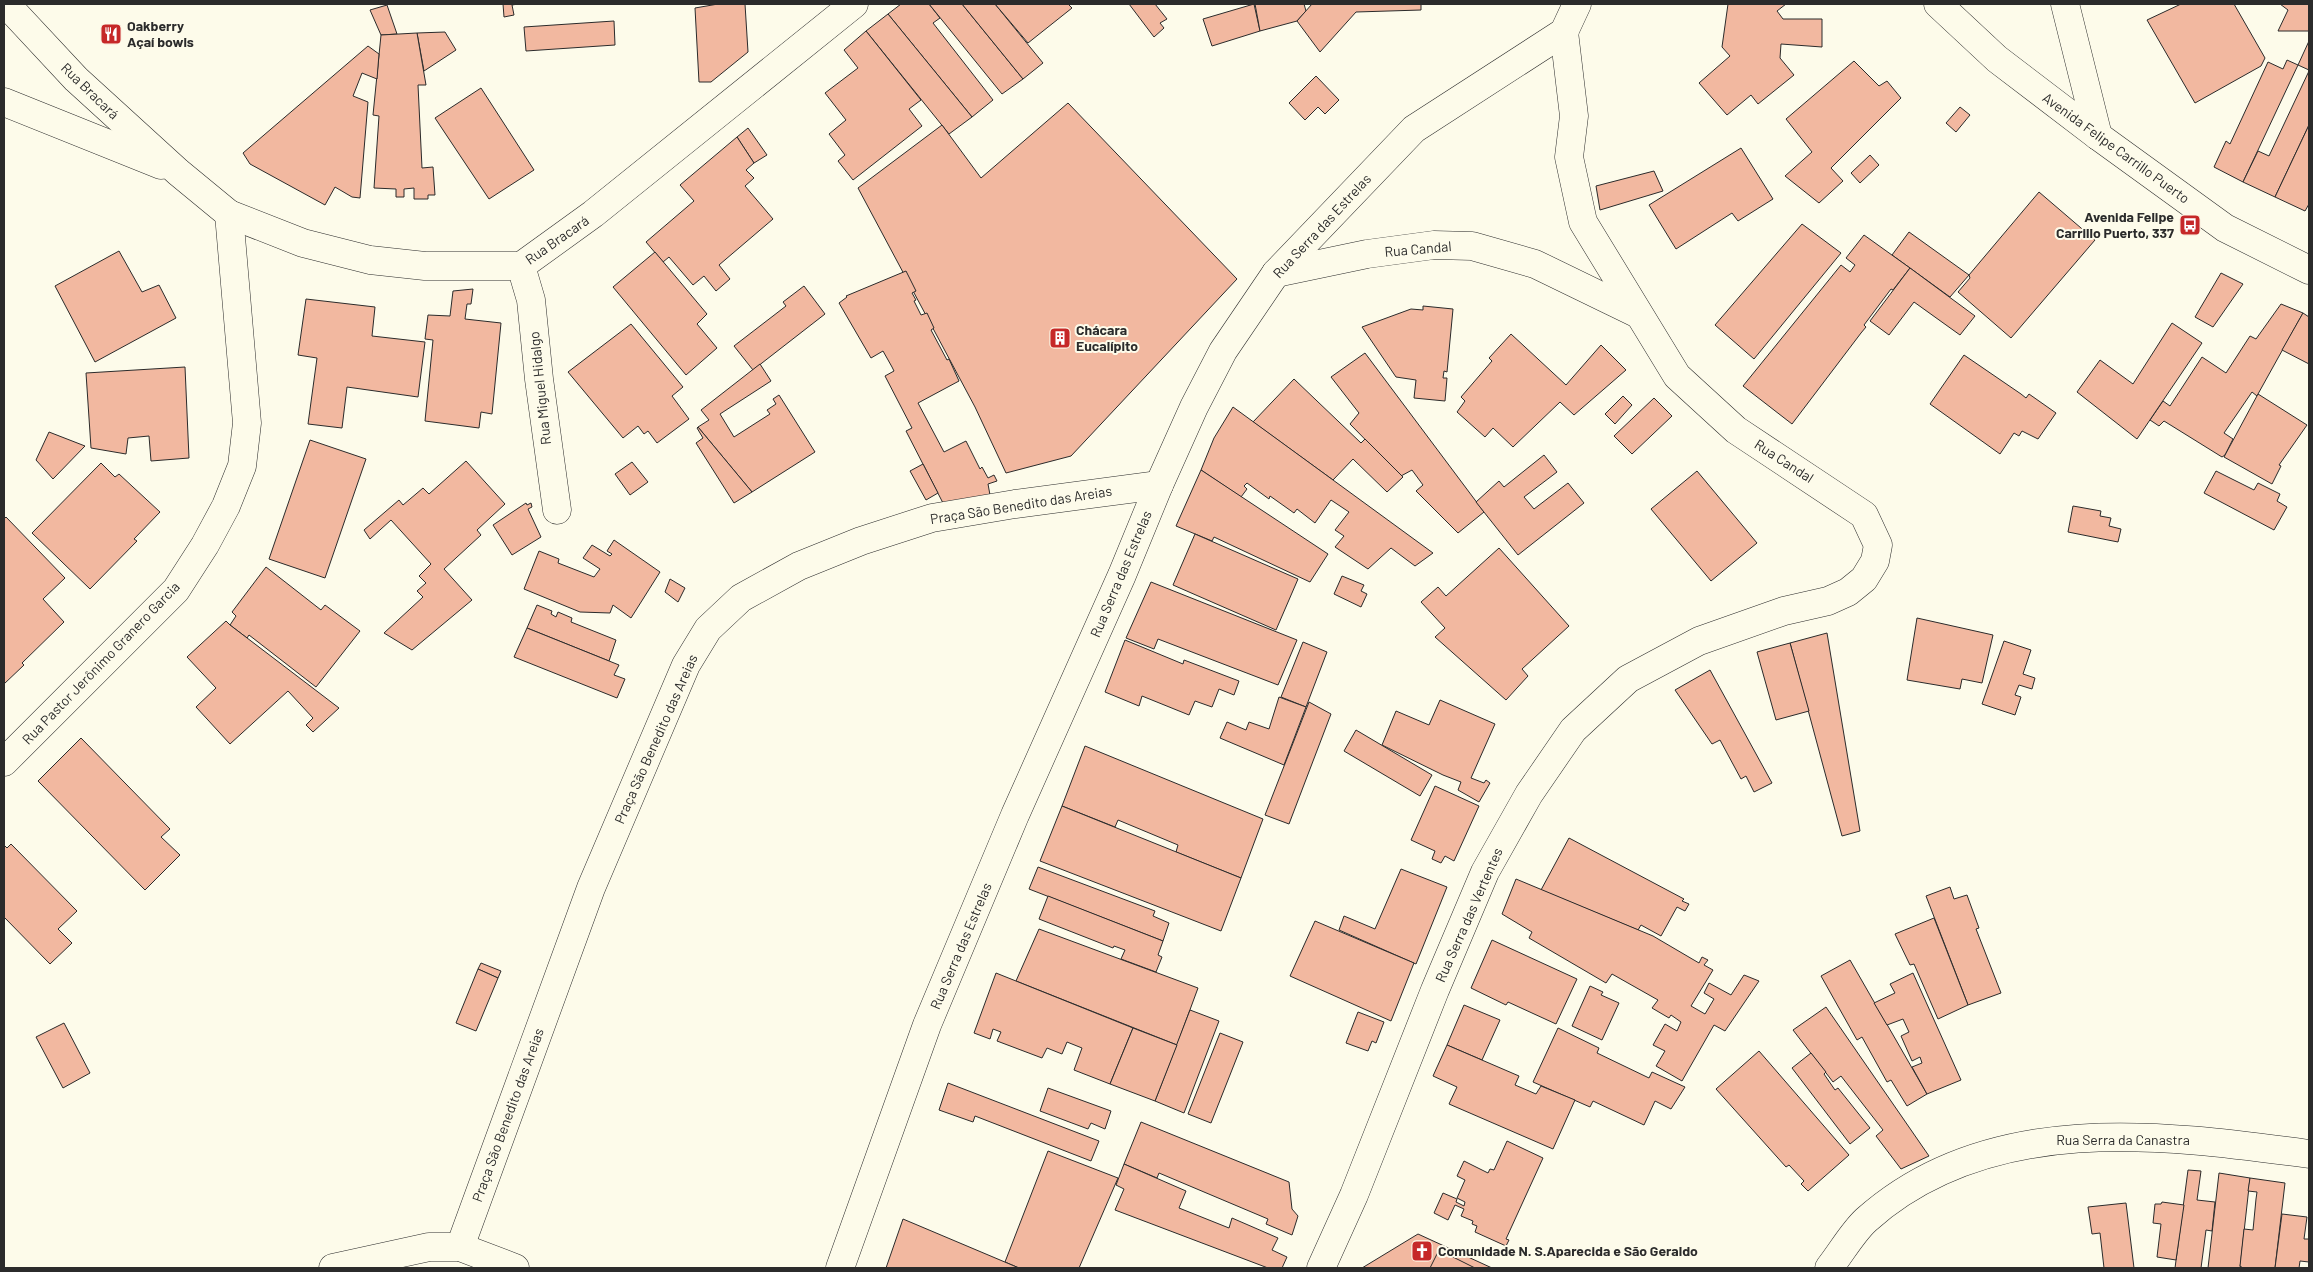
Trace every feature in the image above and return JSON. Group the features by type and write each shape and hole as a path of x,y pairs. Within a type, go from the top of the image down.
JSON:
{"street":[{"name":"Rua Bracará","path":"6,4 76,79 178,172 229,214 303,243 370,260 425,266 520,266 593,214 854,4"},
{"path":"1564,32 1577,4"},
{"name":"Avenida Felipe Carrillo Puerto","path":"1938,4 1997,59 2098,136 2225,228 2309,270"},
{"path":"2065,4 2098,136"},
{"name":"Rua Serra das Estrelas","path":"840,1268 927,1026 1015,816 1122,575 1160,484 1194,407 1223,351 1276,273 1414,129 1564,32"},
{"name":"Rua Candal","path":"1564,32 1574,116 1569,157 1583,222 1638,314 1677,376 1736,430 1864,515 1878,545 1875,562 1864,579 1848,592 1828,601"},
{"name":"Rua Bracará","path":"4,102 178,172"},
{"name":"Rua Pastor Jerônimo Granero Garcia","path":"4,762 176,590 206,545 226,506 242,466 248,423 229,214"},
{"name":"Rua Candal","path":"1276,273 1367,254 1434,245 1472,246 1535,264 1638,314"},
{"name":"Rua Miguel Hidalgo","path":"520,266 531,300 538,379 557,510"},
{"name":"Praça São Benedito das Areias","path":"460,1246 591,888 686,665 708,629 741,598 799,566 861,541 932,518 1015,504 1160,484"},
{"name":"Rua Serra das Vertentes","path":"1321,1268 1354,1195 1435,990 1485,872 1528,794 1573,730 1628,679 1700,641 1784,611 1828,601"},
{"name":"Rua Serra da Canastra","path":"1829,1268 1865,1221 1904,1193 1946,1169 2016,1145 2068,1138 2189,1139 2309,1154"},
{"path":"333,1268 429,1247 460,1246 515,1268"}],"building":[{"path":"503,4 518,4 512,5 514,15 504,17"},
{"path":"718,4 745,4 748,52 711,82 699,82 695,8"},
{"path":"901,4 929,4 940,18 933,23 993,100 972,117 888,14"},
{"path":"929,4 962,4 1023,79 1002,94"},
{"path":"962,4 995,4 1043,63 1023,79"},
{"path":"995,4 1068,4 1072,8 1028,43"},
{"path":"1129,4 1155,4 1167,19 1160,23 1164,28 1154,37"},
{"path":"1254,4 1260,31 1212,46 1203,19"},
{"path":"1255,4 1304,4 1306,11 1297,21 1260,31"},
{"path":"1312,4 1421,4 1421,10 1356,12 1320,52 1297,21"},
{"path":"1728,4 1786,4 1777,11 1783,19 1822,19 1822,47 1781,44 1780,58 1794,75 1758,104 1751,95 1727,115 1699,83 1730,56 1722,47"},
{"path":"2181,4 2234,4 2265,58 2261,66 2195,103 2147,20"},
{"path":"2280,4 2309,4 2309,31 2278,31 2288,10"},
{"path":"387,5 397,34 381,35 370,10"},
{"path":"888,14 972,117 949,134 866,31"},
{"path":"614,21 615,45 526,51 524,27"},
{"path":"866,31 921,100 909,109 922,126 853,180 838,161 845,155 829,134 846,120 825,93 858,68 844,50"},
{"path":"445,32 456,50 424,71 417,33"},
{"path":"417,33 426,85 418,85 422,168 433,167 435,195 428,195 428,199 414,199 414,188 404,189 404,197 396,197 396,189 374,188 379,116 373,115 381,35"},
{"path":"2309,41 2309,70 2298,65"},
{"path":"368,46 379,54 377,79 362,73 353,96 368,102 360,198 352,197 335,187 325,205 250,164 243,153"},
{"path":"2287,60 2298,65 2243,182 2214,167 2226,141 2230,144 2268,62 2283,69"},
{"path":"1854,61 1879,86 1887,81 1901,98 1831,168 1843,181 1819,203 1785,176 1812,152 1786,119"},
{"path":"2309,71 2309,125 2275,197 2243,182 2258,151 2269,156"},
{"path":"1316,76 1339,100 1325,114 1318,107 1305,120 1289,103"},
{"path":"481,88 534,170 489,199 435,118"},
{"name":"Chácara Eucalípito","path":"1068,103 1237,279 1071,456 1006,473 975,407 858,188 942,125 981,178"},
{"path":"1960,107 1970,115 1956,132 1946,123"},
{"path":"2309,125 2309,204 2305,211 2275,197"},
{"path":"748,128 767,155 754,163 737,137"},
{"path":"737,137 754,163 746,170 754,178 745,186 773,219 719,265 730,279 716,291 704,276 693,285 669,257 663,262 646,242 694,201 680,185"},
{"path":"1741,148 1773,199 1738,221 1732,213 1676,249 1649,205"},
{"path":"1870,155 1879,165 1860,183 1851,173"},
{"path":"1654,171 1663,191 1600,210 1596,186"},
{"path":"2039,192 2095,240 2011,338 1958,292 1970,278 1969,275"},
{"path":"1802,224 1841,253 1754,359 1715,325"},
{"path":"1909,232 1969,275 1950,297 1892,255"},
{"path":"1864,235 1910,268 1893,290 1891,289 1864,325 1866,327 1792,424 1743,386 1841,265 1850,272 1855,265 1846,258"},
{"path":"119,251 142,292 159,285 176,318 95,362 55,286"},
{"path":"655,252 707,314 697,324 717,348 686,375 613,287"},
{"path":"1910,268 1975,316 1960,335 1914,302 1889,335 1870,321"},
{"path":"906,271 916,291 912,293 916,300 914,301 921,315 927,313 934,328 931,330 947,360 949,359 959,381 918,403 944,452 966,441 980,469 982,467 988,478 994,475 997,481 988,484 990,495 944,505 906,431 912,428 885,376 894,371 892,367 883,351 871,358 839,303 846,296"},
{"path":"2221,273 2243,284 2213,327 2195,317"},
{"path":"804,286 825,314 753,370 734,346 786,306 783,302"},
{"path":"473,289 471,304 467,304 465,319 501,323 492,414 481,412 479,428 425,421 433,340 425,339 428,315 450,316 453,291"},
{"path":"306,299 375,307 372,336 425,342 418,397 347,387 342,428 308,424 317,358 298,355"},
{"path":"2281,304 2303,313 2257,396 2252,392 2224,433 2233,439 2225,455 2222,457 2164,421 2159,426 2150,420 2163,401 2170,406 2202,357 2226,373 2250,336 2256,339"},
{"path":"1423,306 1453,309 1447,372 1444,371 1443,378 1447,378 1445,401 1414,398 1416,380 1396,377 1362,327 1411,309 1423,310"},
{"path":"2303,313 2309,317 2309,364 2282,350"},
{"path":"2172,323 2202,343 2137,439 2077,392 2100,360 2133,384"},
{"path":"631,324 683,387 672,396 689,419 657,443 648,431 644,434 638,426 623,438 568,372"},
{"path":"1511,334 1566,385 1601,345 1626,370 1574,415 1560,402 1513,447 1493,428 1485,437 1457,412 1465,401 1461,397 1492,361 1489,358"},
{"path":"1365,353 1484,512 1458,533 1416,491 1423,485 1412,470 1401,476 1350,424 1359,413 1331,377"},
{"path":"1964,355 2026,398 2029,394 2056,413 2038,439 2022,431 2019,436 2014,433 2000,454 1930,404"},
{"path":"760,364 771,381 720,414 734,437 770,414 767,410 776,404 773,399 779,395 815,452 752,492 698,427 709,420 701,410"},
{"path":"185,367 189,458 151,461 149,436 128,438 126,454 91,448 86,373"},
{"path":"1294,379 1361,443 1365,439 1403,477 1387,492 1353,459 1333,480 1253,422"},
{"path":"2258,394 2307,425 2279,465 2281,466 2272,484 2224,457"},
{"path":"1623,396 1632,405 1615,424 1605,414"},
{"path":"1654,398 1672,416 1632,454 1614,436"},
{"path":"1233,407 1433,553 1415,566 1391,548 1368,569 1335,547 1344,536 1335,530 1349,512 1331,500 1315,523 1297,509 1294,513 1270,496 1269,499 1247,483 1244,486 1247,489 1241,497 1201,470 1214,438"},
{"path":"698,427 752,492 734,503 696,443 703,438"},
{"path":"49,432 85,446 53,479 36,460"},
{"path":"310,440 366,459 325,578 269,559"},
{"path":"1544,455 1557,472 1524,497 1534,509 1568,483 1584,503 1518,555 1476,502 1499,481 1504,487"},
{"path":"466,461 505,504 477,530 481,535 444,569 472,600 412,650 384,633 423,597 417,591 426,583 419,576 431,564 391,520 370,539 364,530 399,500 403,505 423,488 429,494"},
{"path":"632,462 648,482 630,495 615,474"},
{"path":"101,463 115,477 119,474 160,512 134,539 137,541 90,589 32,533"},
{"path":"923,464 938,493 926,500 910,471"},
{"path":"1201,470 1328,554 1310,582 1214,537 1212,541 1176,526"},
{"path":"1697,471 1757,543 1711,581 1651,509"},
{"path":"2216,471 2254,490 2258,483 2280,494 2277,501 2287,507 2274,530 2204,493"},
{"path":"526,503 527,505 531,503 532,507 528,509 541,537 512,555 493,525"},
{"path":"2073,506 2101,511 2100,516 2111,518 2109,526 2121,529 2118,542 2068,532"},
{"path":"6,517 65,578 43,599 64,622 22,663 24,665 4,684 4,519"},
{"path":"1195,534 1298,579 1276,630 1173,585"},
{"path":"614,540 660,572 631,618 613,605 610,613 580,612 524,589 539,551 559,559 558,563 594,577 600,569 583,558 592,545 610,556 612,554 607,551"},
{"path":"1499,548 1569,626 1522,669 1528,676 1506,700 1435,637 1445,628 1421,602 1438,587 1446,596"},
{"path":"266,567 321,610 325,605 360,631 316,687 249,635 247,638 230,625 236,616 232,612"},
{"path":"1342,576 1364,585 1361,591 1367,594 1361,607 1334,594"},
{"path":"670,579 685,588 678,602 665,592"},
{"path":"1151,582 1297,640 1278,685 1158,639 1154,649 1126,638"},
{"path":"537,605 552,611 551,614 556,617 558,612 572,618 571,622 616,640 609,661 527,628"},
{"path":"1917,618 1993,635 1982,683 1962,679 1960,689 1907,680"},
{"path":"226,621 339,708 313,732 306,725 313,718 288,691 230,744 196,707 216,688 187,657"},
{"path":"527,628 619,665 614,675 625,679 617,698 514,657"},
{"path":"1827,633 1860,831 1842,836 1790,643"},
{"path":"1125,640 1183,664 1184,660 1239,681 1234,695 1219,689 1212,707 1195,701 1189,715 1142,696 1139,706 1105,692"},
{"path":"2004,641 2031,650 2023,674 2035,678 2032,689 2019,685 2015,695 2021,697 2015,715 1982,704"},
{"path":"1303,642 1327,652 1306,707 1281,697"},
{"path":"1790,643 1809,711 1776,720 1757,652"},
{"path":"1710,670 1772,783 1754,792 1746,776 1741,779 1720,740 1712,744 1675,690"},
{"path":"1279,697 1306,707 1284,765 1220,738 1227,722 1246,730 1249,722 1269,729"},
{"path":"1440,700 1495,724 1471,778 1484,783 1486,780 1490,783 1479,802 1458,790 1461,782 1382,745 1396,711 1429,725"},
{"path":"1309,702 1331,714 1289,824 1265,815"},
{"path":"1356,730 1432,775 1420,796 1344,751"},
{"path":"81,738 170,829 161,837 180,855 145,890 38,781"},
{"path":"1085,746 1263,819 1241,878 1176,852 1178,845 1118,820 1115,827 1062,806"},
{"path":"1435,786 1479,806 1454,861 1445,856 1441,863 1432,859 1435,851 1411,840"},
{"path":"1062,806 1241,878 1221,931 1040,861"},
{"path":"1569,838 1684,899 1682,901 1689,904 1685,911 1677,907 1661,936 1641,925 1638,930 1541,890"},
{"path":"11,844 77,911 58,929 72,943 50,964 4,917 4,845 7,848"},
{"path":"1038,867 1155,911 1153,916 1169,923 1163,941 1029,889"},
{"path":"1401,869 1447,887 1416,964 1339,930 1344,916 1375,929"},
{"path":"1516,879 1653,936 1699,963 1702,957 1708,960 1704,965 1713,970 1691,1006 1705,1014 1714,999 1704,993 1709,983 1731,995 1744,975 1759,981 1725,1031 1714,1025 1682,1081 1656,1066 1665,1051 1653,1045 1665,1024 1677,1031 1681,1022 1671,1015 1669,1018 1652,1008 1658,1000 1612,974 1606,983 1529,938 1532,932 1502,914"},
{"path":"1950,887 1954,899 1967,895 1979,928 1976,929 2001,993 1968,1005 1926,896"},
{"path":"1048,896 1163,941 1158,955 1162,957 1156,972 1121,959 1125,950 1114,946 1113,948 1039,919"},
{"path":"1934,918 1968,1005 1938,1019 1914,964 1910,965 1895,934"},
{"path":"1315,921 1414,963 1391,1021 1290,976"},
{"path":"1039,929 1198,988 1177,1045 1016,981"},
{"path":"1492,940 1577,979 1556,1024 1508,1002 1506,1005 1471,988"},
{"path":"1850,960 1927,1094 1907,1106 1891,1080 1887,1082 1862,1037 1857,1040 1821,976"},
{"path":"481,963 501,971 498,978 478,969"},
{"path":"478,969 498,978 476,1031 456,1023"},
{"path":"996,973 1133,1028 1110,1084 1074,1070 1082,1048 1067,1042 1062,1054 1047,1048 1042,1058 997,1041 1001,1032 993,1029 990,1039 974,1033"},
{"path":"1913,973 1961,1080 1927,1094 1912,1067 1922,1063 1920,1057 1912,1061 1901,1036 1909,1032 1903,1019 1887,1025 1874,1003 1895,993 1890,984"},
{"path":"1590,986 1603,992 1601,995 1619,1003 1602,1040 1572,1026"},
{"path":"1464,1005 1500,1020 1482,1060 1447,1045"},
{"path":"1826,1007 1929,1156 1901,1169 1876,1136 1883,1130 1841,1076 1833,1082 1793,1030"},
{"path":"1190,1010 1219,1021 1184,1113 1155,1101"},
{"path":"1358,1012 1384,1022 1376,1043 1372,1041 1368,1051 1346,1043"},
{"path":"64,1023 90,1073 63,1088 36,1037"},
{"path":"1133,1028 1177,1045 1155,1101 1110,1084"},
{"path":"1558,1028 1599,1048 1597,1053 1649,1078 1652,1072 1685,1087 1671,1109 1655,1101 1644,1125 1593,1101 1590,1107 1533,1082"},
{"path":"1220,1033 1243,1042 1211,1123 1188,1114"},
{"path":"1447,1045 1519,1076 1515,1085 1536,1094 1541,1086 1575,1100 1553,1149 1449,1104 1457,1087 1433,1076"},
{"path":"1759,1051 1849,1155 1808,1191 1801,1184 1804,1181 1789,1165 1786,1167 1716,1089"},
{"path":"1811,1053 1826,1072 1824,1074 1835,1090 1838,1088 1870,1128 1850,1144 1792,1068"},
{"path":"948,1083 1099,1141 1091,1161 975,1116 973,1122 939,1110"},
{"path":"1048,1088 1111,1111 1105,1129 1091,1123 1088,1129 1040,1111"},
{"path":"1141,1122 1289,1182 1292,1209 1298,1216 1292,1235 1266,1224 1268,1219 1159,1173 1157,1178 1124,1164"},
{"path":"1507,1141 1543,1158 1506,1239 1509,1240 1506,1246 1475,1232 1477,1226 1472,1224 1473,1221 1461,1216 1464,1209 1455,1205 1448,1220 1434,1213 1443,1193 1457,1199 1456,1202 1464,1206 1465,1202 1457,1198 1465,1180 1457,1176 1464,1161 1488,1173 1490,1169 1494,1170"},
{"path":"1048,1151 1118,1178 1079,1268 1019,1268 1005,1262"},
{"path":"1124,1164 1186,1191 1179,1208 1229,1228 1232,1218 1278,1238 1272,1250 1287,1257 1282,1268 1268,1268 1115,1210 1124,1189 1116,1185"},
{"path":"2188,1170 2201,1171 2197,1200 2215,1202 2212,1231 2206,1230 2201,1268 2175,1268"},
{"path":"2219,1173 2250,1178 2240,1268 2208,1268"},
{"path":"2250,1178 2285,1183 2275,1268 2243,1268 2240,1266 2244,1229 2253,1230 2257,1192 2248,1191"},
{"path":"2162,1202 2184,1205 2176,1260 2157,1257 2161,1224 2153,1223 2155,1204 2161,1204"},
{"path":"2126,1203 2134,1268 2104,1268 2100,1233 2092,1234 2088,1207"},
{"path":"2282,1214 2307,1217 2304,1239 2309,1239 2309,1262 2300,1261 2299,1268 2275,1268"},
{"path":"903,1219 1019,1268 886,1268"},
{"name":"Comunidade N. S.Aparecida e São Geraldo","path":"1418,1234 1492,1268 1362,1268"},
{"path":"1439,1250 1475,1268 1430,1268"}],"place":[{"name":"Oakberry Açaí bowls","path":"111,34"},
{"name":"Avenida Felipe Carrillo Puerto, 337","path":"2190,225"},
{"name":"Chácara Eucalípito","path":"1060,338"},
{"name":"Comunidade N. S.Aparecida e São Geraldo","path":"1422,1251"}]}
